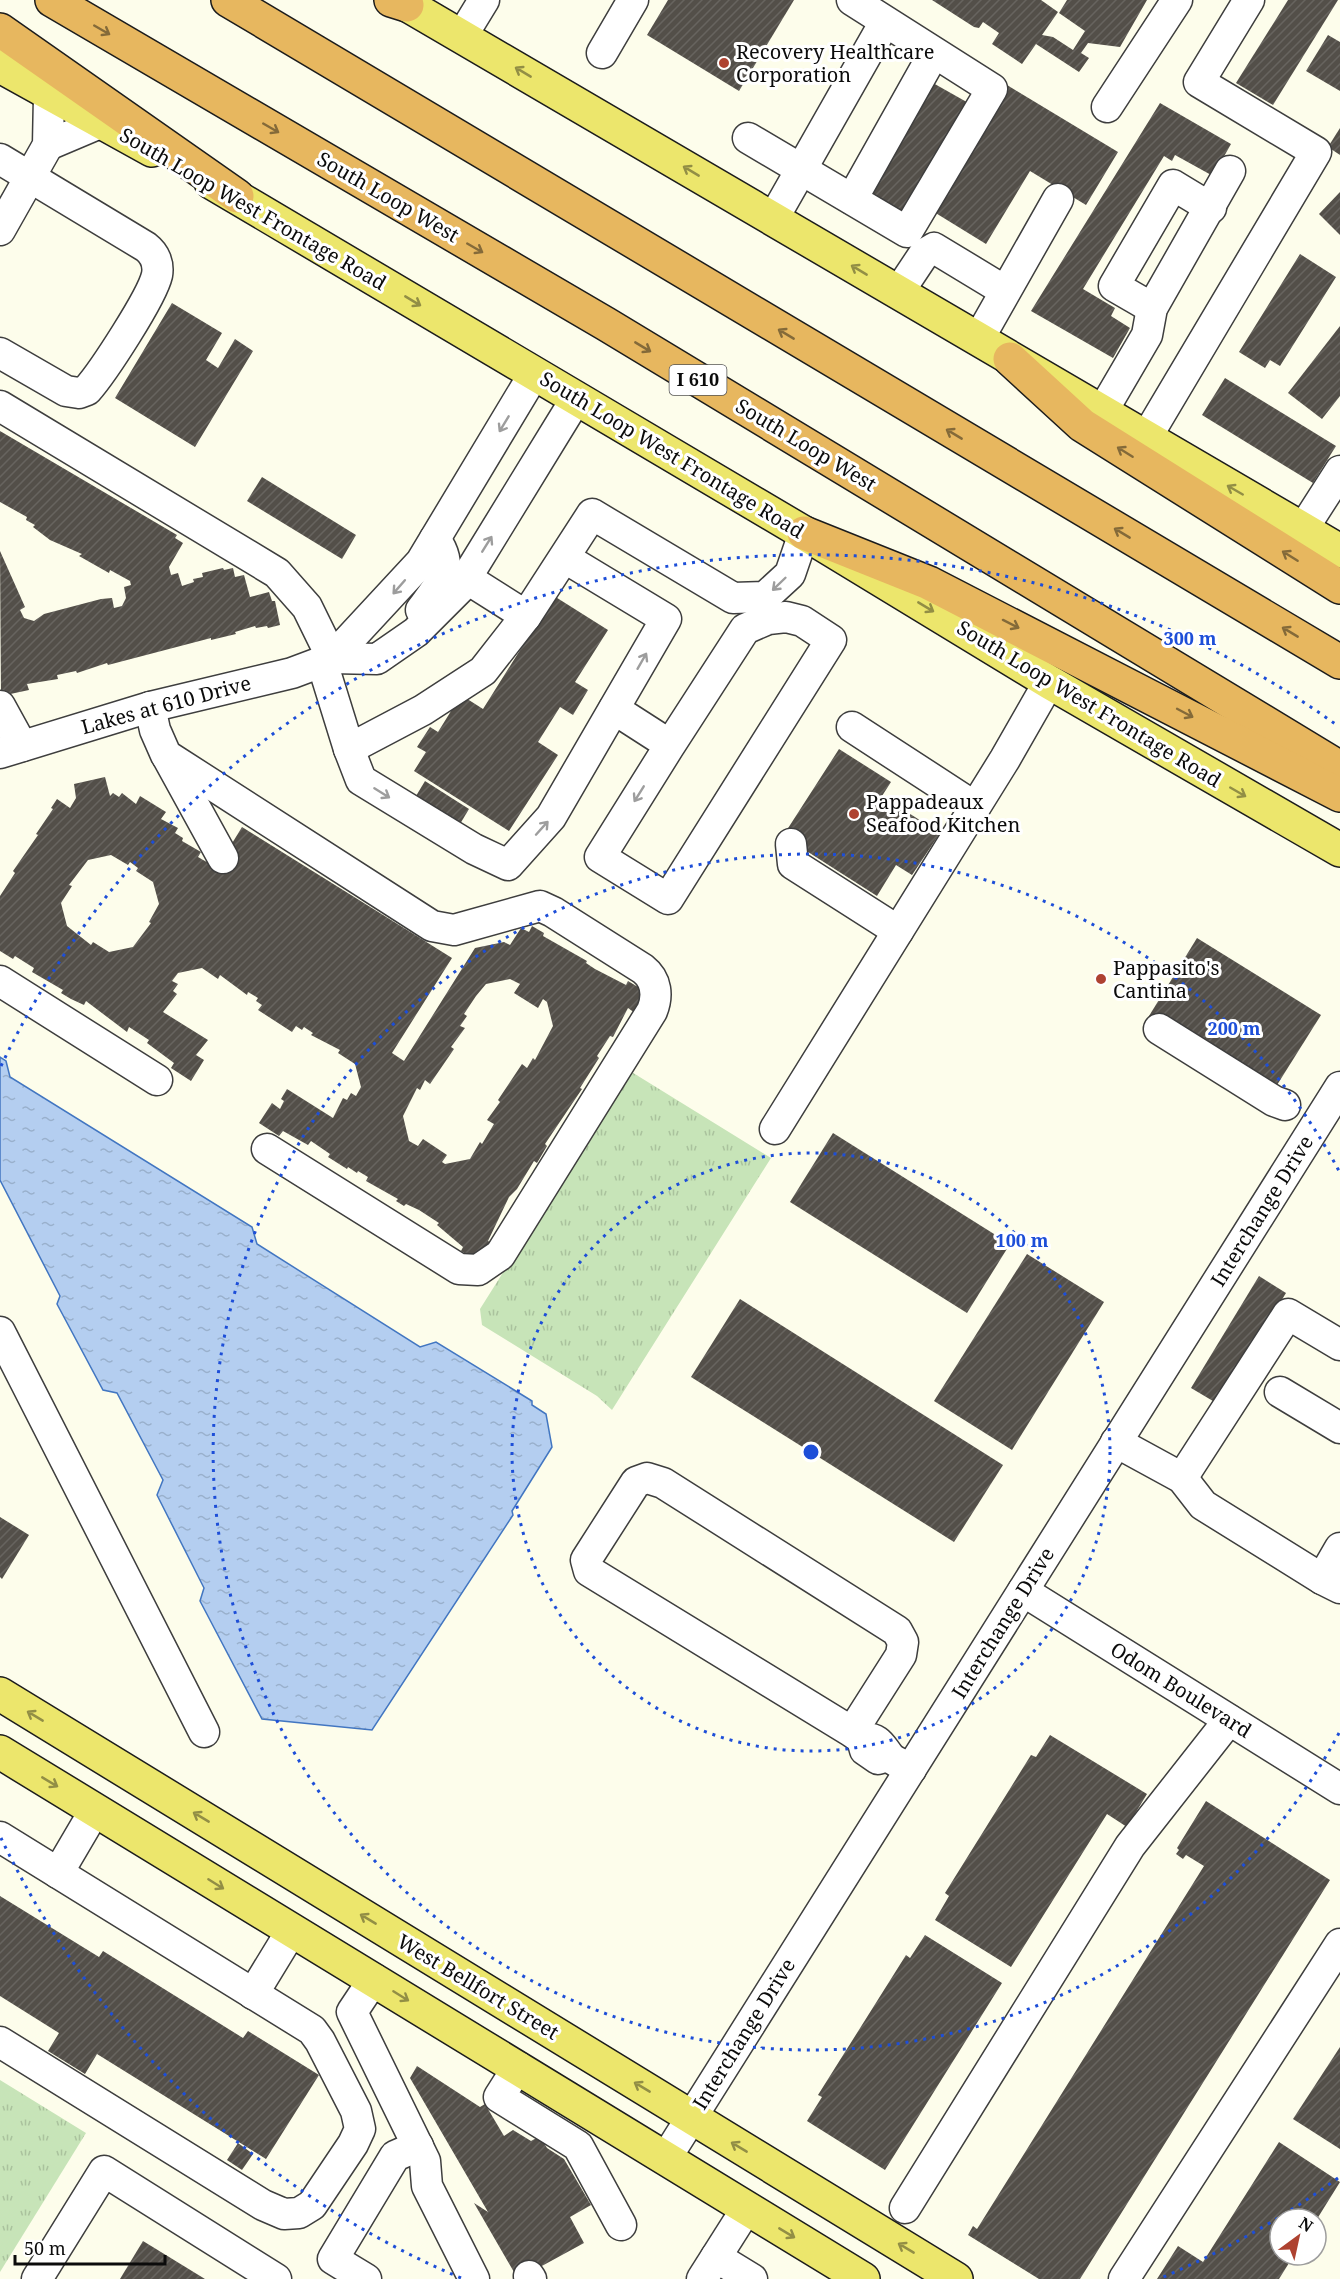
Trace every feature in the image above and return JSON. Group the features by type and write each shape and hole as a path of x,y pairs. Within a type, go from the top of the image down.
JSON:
{"highway":[{"name":"South Loop West","path":"52,0 606,324 1340,768"},
{"path":"228,0 1340,662"},
{"path":"0,30 237,196"},
{"path":"1010,359 1082,425 1340,587"},
{"path":"804,533 929,583 1340,795"}],"main road":[{"path":"399,2 462,36 1303,529 1338,546"},
{"name":"South Loop West Frontage Road","path":"0,66 49,96 237,196 804,533 1049,682 1340,850"},
{"name":"West Bellfort Street","path":"0,1695 956,2279"},
{"path":"0,1752 518,2067 853,2276"},
{"path":"130,1831 156,1789"},
{"path":"374,1979 399,1938"}],"street":[{"path":"462,36 484,0"},
{"path":"602,52 633,0"},
{"path":"748,138 907,232 992,89 852,0"},
{"path":"1107,107 1177,0"},
{"path":"1146,438 1316,152 1199,82 1249,0"},
{"path":"773,219 885,22"},
{"path":"852,199 934,53"},
{"path":"0,230 32,179 48,146 49,96"},
{"path":"48,146 100,123"},
{"path":"0,159 146,247 154,255 157,276 142,308 87,390 79,393 66,391 0,353"},
{"path":"1102,412 1147,334 1152,308 1230,171"},
{"path":"1152,308 1114,286 1173,185 1211,208"},
{"path":"978,340 1058,199"},
{"path":"898,293 924,254 934,248 1005,291"},
{"name":"Lakes at 610 Drive","path":"327,660 421,562 534,374"},
{"path":"377,659 416,633 460,588 576,399"},
{"path":"0,406 277,573 307,607 327,660 349,749 361,780 474,849 508,865 551,817 666,619 565,558"},
{"path":"1303,529 1340,471"},
{"path":"349,749 423,710 483,671 526,616 592,514 733,598 765,597 790,574 804,533"},
{"path":"377,659 411,623 440,583 446,566 445,553 435,539"},
{"path":"466,578 526,616"},
{"path":"786,617 802,621 831,640 668,899 600,857 670,745 745,628 768,619 786,617"},
{"name":"Lakes at 610 Drive","path":"11,750 150,707 292,673 327,660 377,659"},
{"path":"775,1129 975,807 1049,682"},
{"path":"0,706 11,750"},
{"path":"150,707 155,730 166,755 219,851 241,803"},
{"path":"614,709 670,745"},
{"path":"852,727 975,807"},
{"path":"166,755 432,926 454,930 540,906 643,969 650,975 656,991 656,1001 652,1011 500,1255 478,1270 459,1269 267,1149"},
{"path":"791,844 793,864 898,931"},
{"path":"0,981 157,1080"},
{"path":"1159,1029 1274,1101 1285,1105"},
{"name":"Interchange Drive","path":"666,2158 899,1762 1023,1591 1340,1087"},
{"path":"1182,1478 1288,1314 1340,1345"},
{"path":"0,1332 204,1732"},
{"path":"1280,1392 1340,1428"},
{"path":"1116,1442 1182,1478 1203,1505 1331,1584 1340,1548"},
{"path":"857,1736 901,1655 903,1642 897,1631 663,1483 647,1478 636,1482 586,1560 589,1571 857,1736 871,1738 884,1746 899,1762"},
{"name":"Odom Boulevard","path":"1023,1591 1340,1789"},
{"path":"904,2208 1130,1846 1229,1720"},
{"path":"58,1873 95,1810"},
{"path":"0,1837 312,2030 356,2111 360,2129 353,2144 312,2205 299,2213 284,2214 263,2205 0,2042"},
{"path":"254,1994 292,1930"},
{"path":"1124,2279 1340,1944"},
{"path":"374,1979 352,2012 426,2161 427,2186 468,2277"},
{"path":"518,2067 499,2097 578,2146 621,2225"},
{"path":"366,2279 333,2259 395,2156 418,2146"},
{"path":"37,2279 104,2171 276,2279"},
{"path":"747,2208 709,2268 752,2279"}],"green space":[{"path":"630,1071 771,1158 612,1410 597,1396 482,1325 480,1309"},
{"path":"0,2080 86,2133 0,2272"}],"water":[{"path":"0,1057 6,1061 10,1077 252,1227 257,1244 420,1347 436,1342 532,1401 532,1405 546,1414 552,1447 512,1511 513,1515 372,1730 262,1719 200,1601 204,1588 157,1495 163,1480 117,1393 103,1390 57,1304 60,1296 0,1180"}],"building":[{"name":"Recovery Healthcare Corporation","path":"668,0 794,0 739,91 647,35"},
{"path":"932,0 1041,0 1058,12 1042,35 1053,37 1073,50 1085,31 1059,13 1067,0 1147,0 1120,47 1088,43 1081,53 1089,58 1079,72 1036,44 1022,64 992,44 999,33 983,22 979,28 974,27"},
{"path":"1288,0 1338,0 1273,105 1236,83"},
{"path":"1328,35 1340,42 1340,91 1306,71"},
{"path":"933,83 972,105 908,216 871,192"},
{"path":"1007,85 1118,152 1086,205 1030,171 986,244 934,212 947,184"},
{"path":"1160,103 1231,144 1213,176 1175,155 1172,161 1164,156 1083,289 1115,308 1111,316 1130,328 1113,358 1031,311"},
{"path":"1340,128 1340,155 1328,147"},
{"path":"1340,192 1340,235 1319,214"},
{"path":"1300,254 1336,277 1280,366 1270,360 1265,368 1239,352"},
{"path":"172,303 222,333 206,360 218,368 235,339 253,351 195,447 115,398"},
{"path":"1340,326 1340,396 1322,419 1288,393"},
{"path":"1225,378 1336,446 1313,483 1202,415"},
{"path":"0,431 177,535 175,538 183,543 169,567 171,575 178,573 182,586 194,582 193,579 203,577 202,573 233,568 235,577 244,575 250,597 269,592 272,601 275,601 280,625 268,628 267,626 256,628 255,626 235,632 236,634 211,640 211,638 108,665 107,663 77,673 76,671 57,675 58,679 27,684 29,690 1,696 0,551 25,607 20,610 24,618 34,621 44,614 101,599 112,598 114,608 122,606 126,598 124,587 131,585 130,581 110,570 109,573 79,556 82,554 50,540 33,527 35,525 26,520 27,517 0,502"},
{"path":"262,477 356,535 342,559 247,501"},
{"path":"554,596 608,630 575,682 588,690 573,715 560,707 538,742 558,755 509,831 414,771 426,752 417,747 430,727 438,732 461,695 483,709"},
{"name":"Pappadeaux Seafood Kitchen","path":"839,749 891,782 882,796 940,833 912,875 896,865 877,896 783,836"},
{"path":"105,777 110,796 113,793 119,797 122,793 136,804 140,796 166,812 161,819 178,828 175,833 183,838 182,841 201,852 198,857 217,868 242,827 452,958 392,1053 404,1061 475,948 504,942 510,945 521,928 529,932 532,926 544,933 543,936 587,961 586,963 595,969 626,985 628,981 648,993 635,1013 628,1008 613,1037 610,1036 597,1056 599,1058 580,1088 582,1089 545,1144 547,1146 537,1163 534,1161 517,1189 509,1197 488,1241 493,1244 481,1263 461,1251 463,1247 437,1225 439,1223 419,1210 396,1201 398,1199 366,1181 368,1177 348,1167 347,1169 328,1157 330,1154 311,1141 308,1145 283,1131 279,1136 259,1123 272,1103 280,1109 284,1101 281,1099 287,1089 333,1118 343,1098 347,1100 351,1093 356,1096 361,1087 355,1064 338,1053 340,1050 311,1035 313,1033 304,1027 302,1030 296,1026 292,1032 258,1010 262,1005 256,1001 258,998 248,992 247,995 220,975 218,979 202,968 178,973 172,981 178,984 173,991 177,994 163,1012 208,1040 196,1055 204,1060 191,1081 171,1068 174,1063 147,1043 149,1040 129,1027 127,1032 86,1001 84,1005 71,999 61,993 63,990 32,972 34,968 15,956 13,959 0,951 0,896 15,873 13,871 38,835 36,834 57,799 70,808 76,798 74,784","holes":["111,855 128,865 130,862 138,868 136,871 153,882 159,904 149,922 151,923 133,947 109,952 93,942 91,945 67,926 61,903 72,886 69,885 88,860","510,979 520,984 514,993 538,1008 543,999 547,1002 553,1026 535,1060 533,1058 527,1068 522,1064 498,1100 500,1102 487,1120 494,1124 482,1144 480,1142 470,1159 445,1164 442,1162 447,1155 423,1139 418,1146 409,1141 403,1116 417,1088 420,1090 425,1080 430,1084 454,1049 451,1047 465,1028 460,1026 467,1016 464,1014 476,996 486,984"]},
{"path":"425,781 469,809 457,829 413,801"},
{"path":"1197,938 1321,1015 1272,1093 1149,1016"},
{"path":"833,1133 1010,1244 967,1313 790,1202"},
{"path":"1027,1254 1104,1302 1012,1450 934,1401"},
{"path":"1259,1276 1286,1293 1218,1404 1191,1388"},
{"path":"740,1299 1003,1465 954,1542 691,1377"},
{"path":"0,1517 29,1535 2,1579 0,1577"},
{"path":"1050,1735 1147,1794 1127,1827 1107,1814 1011,1967 935,1920 949,1896 945,1893 1031,1755 1036,1757"},
{"path":"1206,1801 1330,1880 1080,2279 1039,2279 968,2235 973,2226 977,2229 1204,1866 1186,1855 1183,1859 1176,1854 1179,1850 1177,1848"},
{"path":"0,1896 99,1957 103,1951 243,2038 248,2031 319,2075 266,2159 97,2054 85,2074 48,2051 59,2033 0,1996"},
{"path":"925,1935 1002,1983 885,2170 807,2121 822,2097 818,2095 906,1955 910,1958"},
{"path":"1340,2047 1340,2149 1293,2119"},
{"path":"417,2066 480,2107 485,2104 504,2136 513,2130 531,2141 540,2136 547,2148 564,2159 591,2205 570,2217 584,2243 518,2279 474,2203 488,2212 410,2078"},
{"path":"1279,2142 1340,2182 1324,2207 1268,2207 1268,2267 1286,2267 1279,2279 1157,2279 1178,2246 1203,2262"},
{"path":"238,2143 253,2154 242,2170 227,2160"},
{"path":"143,2241 205,2279 120,2279"}],"place":[{"name":"Recovery Healthcare Corporation","path":"724,63"},
{"name":"Pappadeaux Seafood Kitchen","path":"854,814"},
{"name":"Pappasito's Cantina","path":"1101,979"}]}
